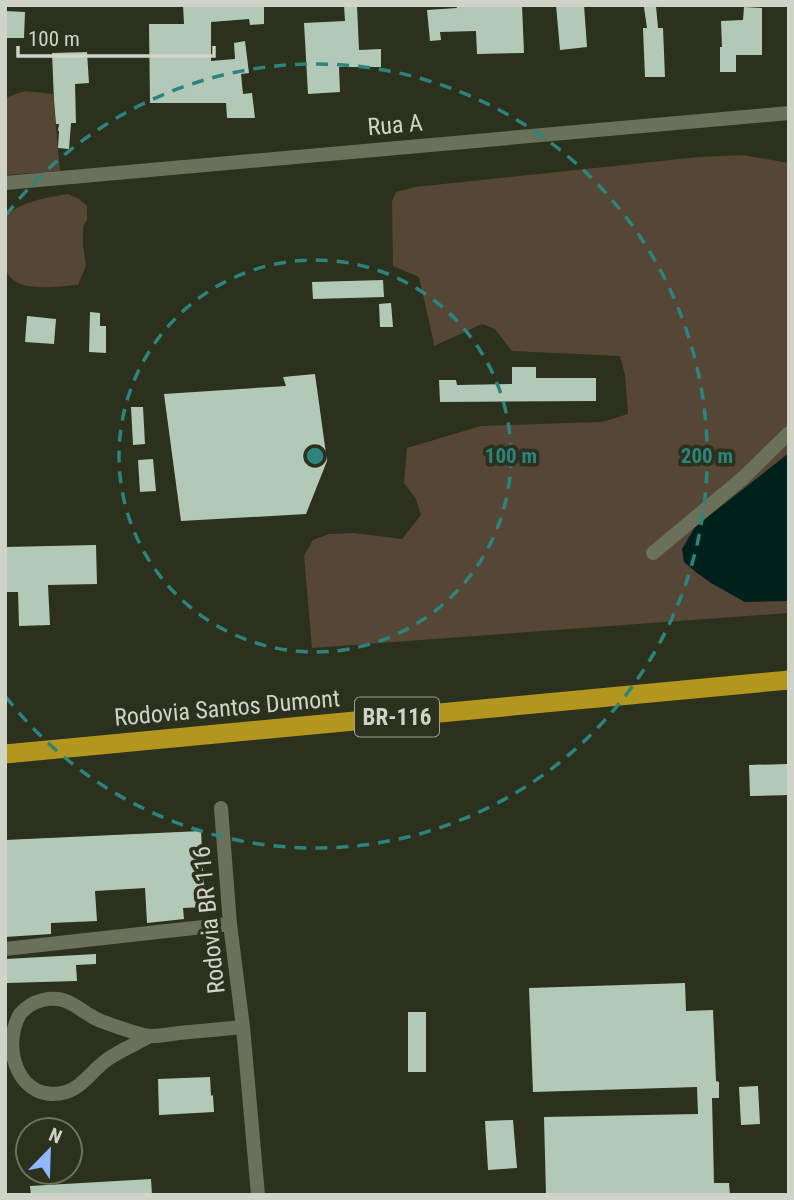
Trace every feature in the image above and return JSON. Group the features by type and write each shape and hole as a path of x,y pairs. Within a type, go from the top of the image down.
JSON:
{"highway":[{"name":"Rodovia Santos Dumont","path":"5,754 789,680"}],"street":[{"name":"Rua A","path":"5,183 789,113"},
{"path":"653,553 743,478 789,433"},
{"name":"Rodovia BR 116","path":"221,808 258,1195"},
{"path":"5,949 230,924"},
{"name":"Rodovia BR 116","path":"150,1036 110,1058 75,1088 55,1093 45,1093 27,1085 10,1066 6,1052 7,1038 15,1020 34,1003 46,999 70,1002 102,1021 150,1036 243,1027"}],"shaded area":[{"path":"25,91 53,94 60,171 5,175 5,98"},
{"path":"743,155 789,163 789,613 312,648 304,556 313,540 329,534 353,533 402,539 421,515 416,499 404,483 407,448 481,426 602,422 628,414 625,375 620,356 512,351 495,329 482,324 434,346 419,277 393,266 392,201 396,192 415,187 699,157"},
{"path":"68,194 87,206 87,220 83,226 86,266 78,285 39,287 12,279 5,267 5,217 26,204"}],"water":[{"path":"789,453 789,601 745,602 697,573 684,562 682,549 695,527"}],"building":[{"path":"183,5 264,5 264,24 250,25 249,19 211,22 211,61 235,59 234,43 245,41 249,73 241,74 243,94 252,93 255,118 227,118 226,103 150,103 149,24 184,24"},
{"path":"344,5 357,5 359,50 381,49 381,67 339,67 340,92 308,94 304,23 345,21"},
{"path":"456,5 522,5 524,53 477,54 476,31 440,32 441,40 430,41 427,10 457,8"},
{"path":"556,5 584,5 587,47 560,50"},
{"path":"656,6 658,28 663,28 665,77 645,77 643,28 647,28 644,7"},
{"path":"744,7 762,8 762,55 736,55 736,72 720,72 721,21 743,20"},
{"path":"5,11 25,12 24,38 5,38"},
{"path":"87,52 89,83 75,84 76,123 71,123 69,149 58,148 59,124 56,124 52,53"},
{"path":"383,280 384,297 313,299 312,282"},
{"path":"391,303 393,327 380,327 379,304"},
{"path":"90,312 100,313 100,326 106,326 106,353 89,352"},
{"path":"27,316 56,319 54,344 25,342"},
{"path":"512,367 536,367 536,378 596,378 596,401 440,402 439,380 456,380 457,385 512,384"},
{"path":"315,374 327,461 306,514 181,521 164,394 286,386 283,377"},
{"path":"131,407 143,407 145,444 133,445"},
{"path":"153,459 156,491 140,492 138,460"},
{"path":"96,545 97,584 48,585 50,625 19,626 18,592 5,592 5,547"},
{"path":"788,764 789,795 750,796 749,765"},
{"path":"201,831 205,907 183,908 184,919 147,923 145,888 95,891 97,921 51,923 51,934 5,937 5,840"},
{"path":"96,954 96,964 76,965 77,981 7,983 6,959"},
{"path":"685,983 686,1011 713,1010 716,1081 719,1082 719,1098 712,1098 714,1183 729,1183 730,1195 546,1195 544,1117 698,1114 697,1087 533,1092 529,988"},
{"path":"408,1012 426,1012 426,1072 408,1072"},
{"path":"210,1077 214,1112 159,1115 158,1079"},
{"path":"758,1086 760,1124 741,1125 739,1087"},
{"path":"513,1120 517,1168 488,1170 485,1121"},
{"path":"151,1179 152,1195 31,1195 30,1186 84,1186 84,1183"}]}
